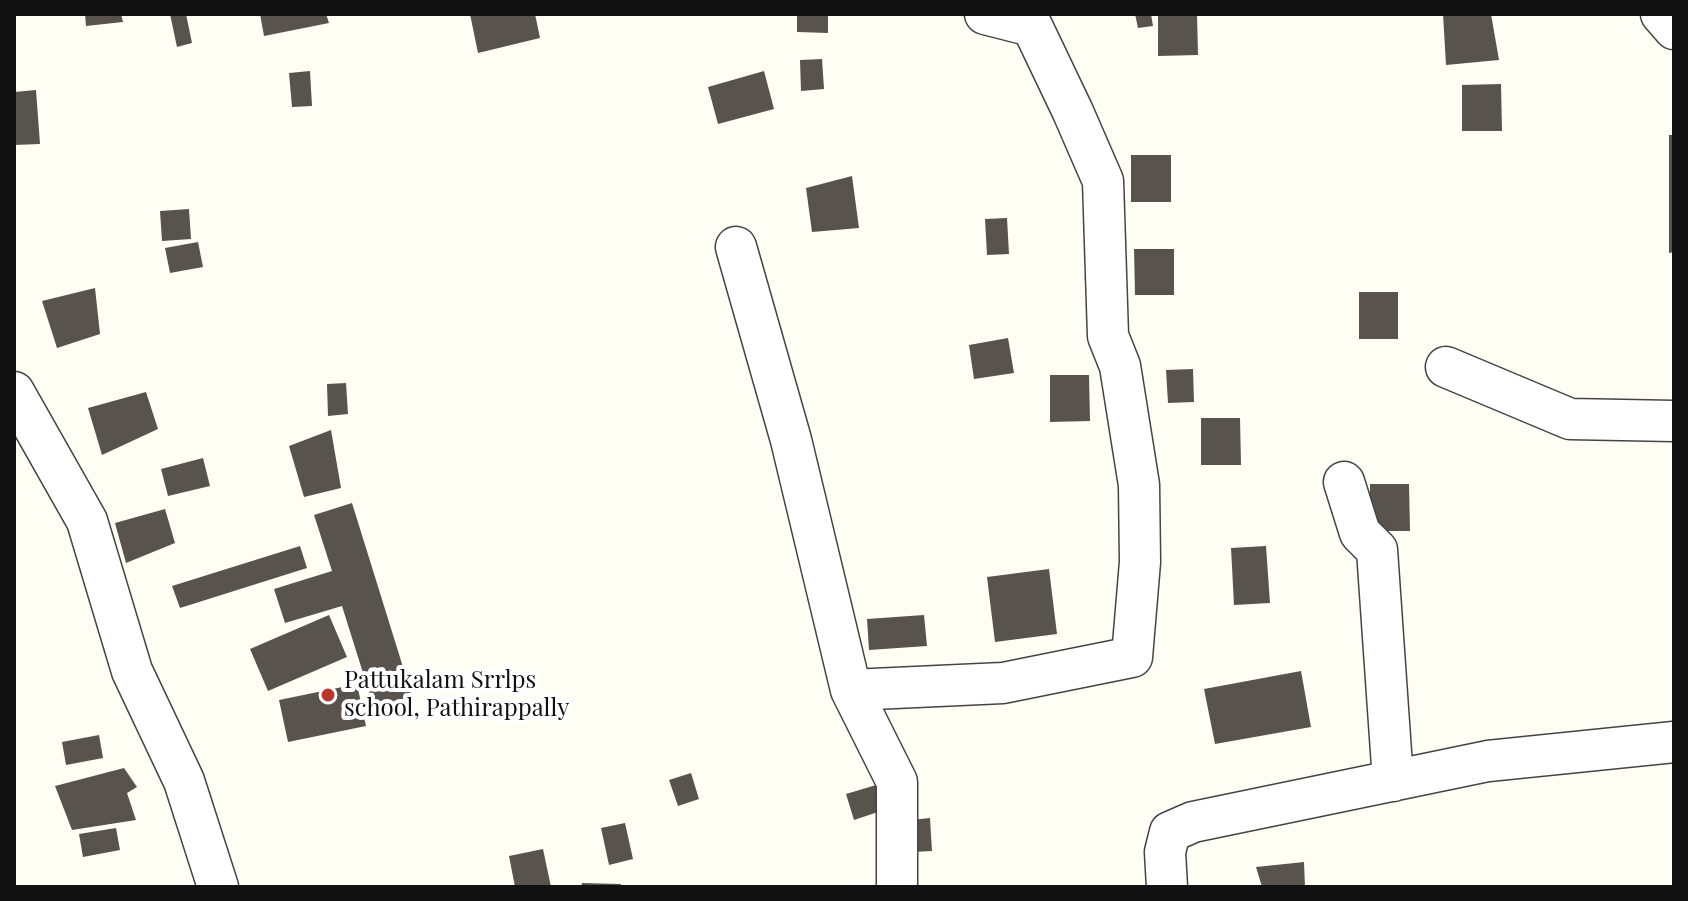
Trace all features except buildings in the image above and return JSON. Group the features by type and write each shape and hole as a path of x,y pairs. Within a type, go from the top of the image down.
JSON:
{"street":[{"path":"851,690 1003,683 1132,657 1140,562 1139,485 1120,366 1108,336 1103,181 1032,26 985,14"},
{"path":"1661,14 1674,29"},
{"path":"736,247 791,440 851,690 897,782 897,887"},
{"path":"1446,367 1570,419 1674,421"},
{"path":"14,392 87,521 132,671 184,781 218,887"},
{"path":"1344,482 1360,533 1377,550 1393,781"},
{"path":"1167,887 1165,852 1170,832 1193,822 1488,761 1674,742"}],"place":[{"name":"Pattukalam Srrlps school, Pathirappally","path":"328,695"}]}
